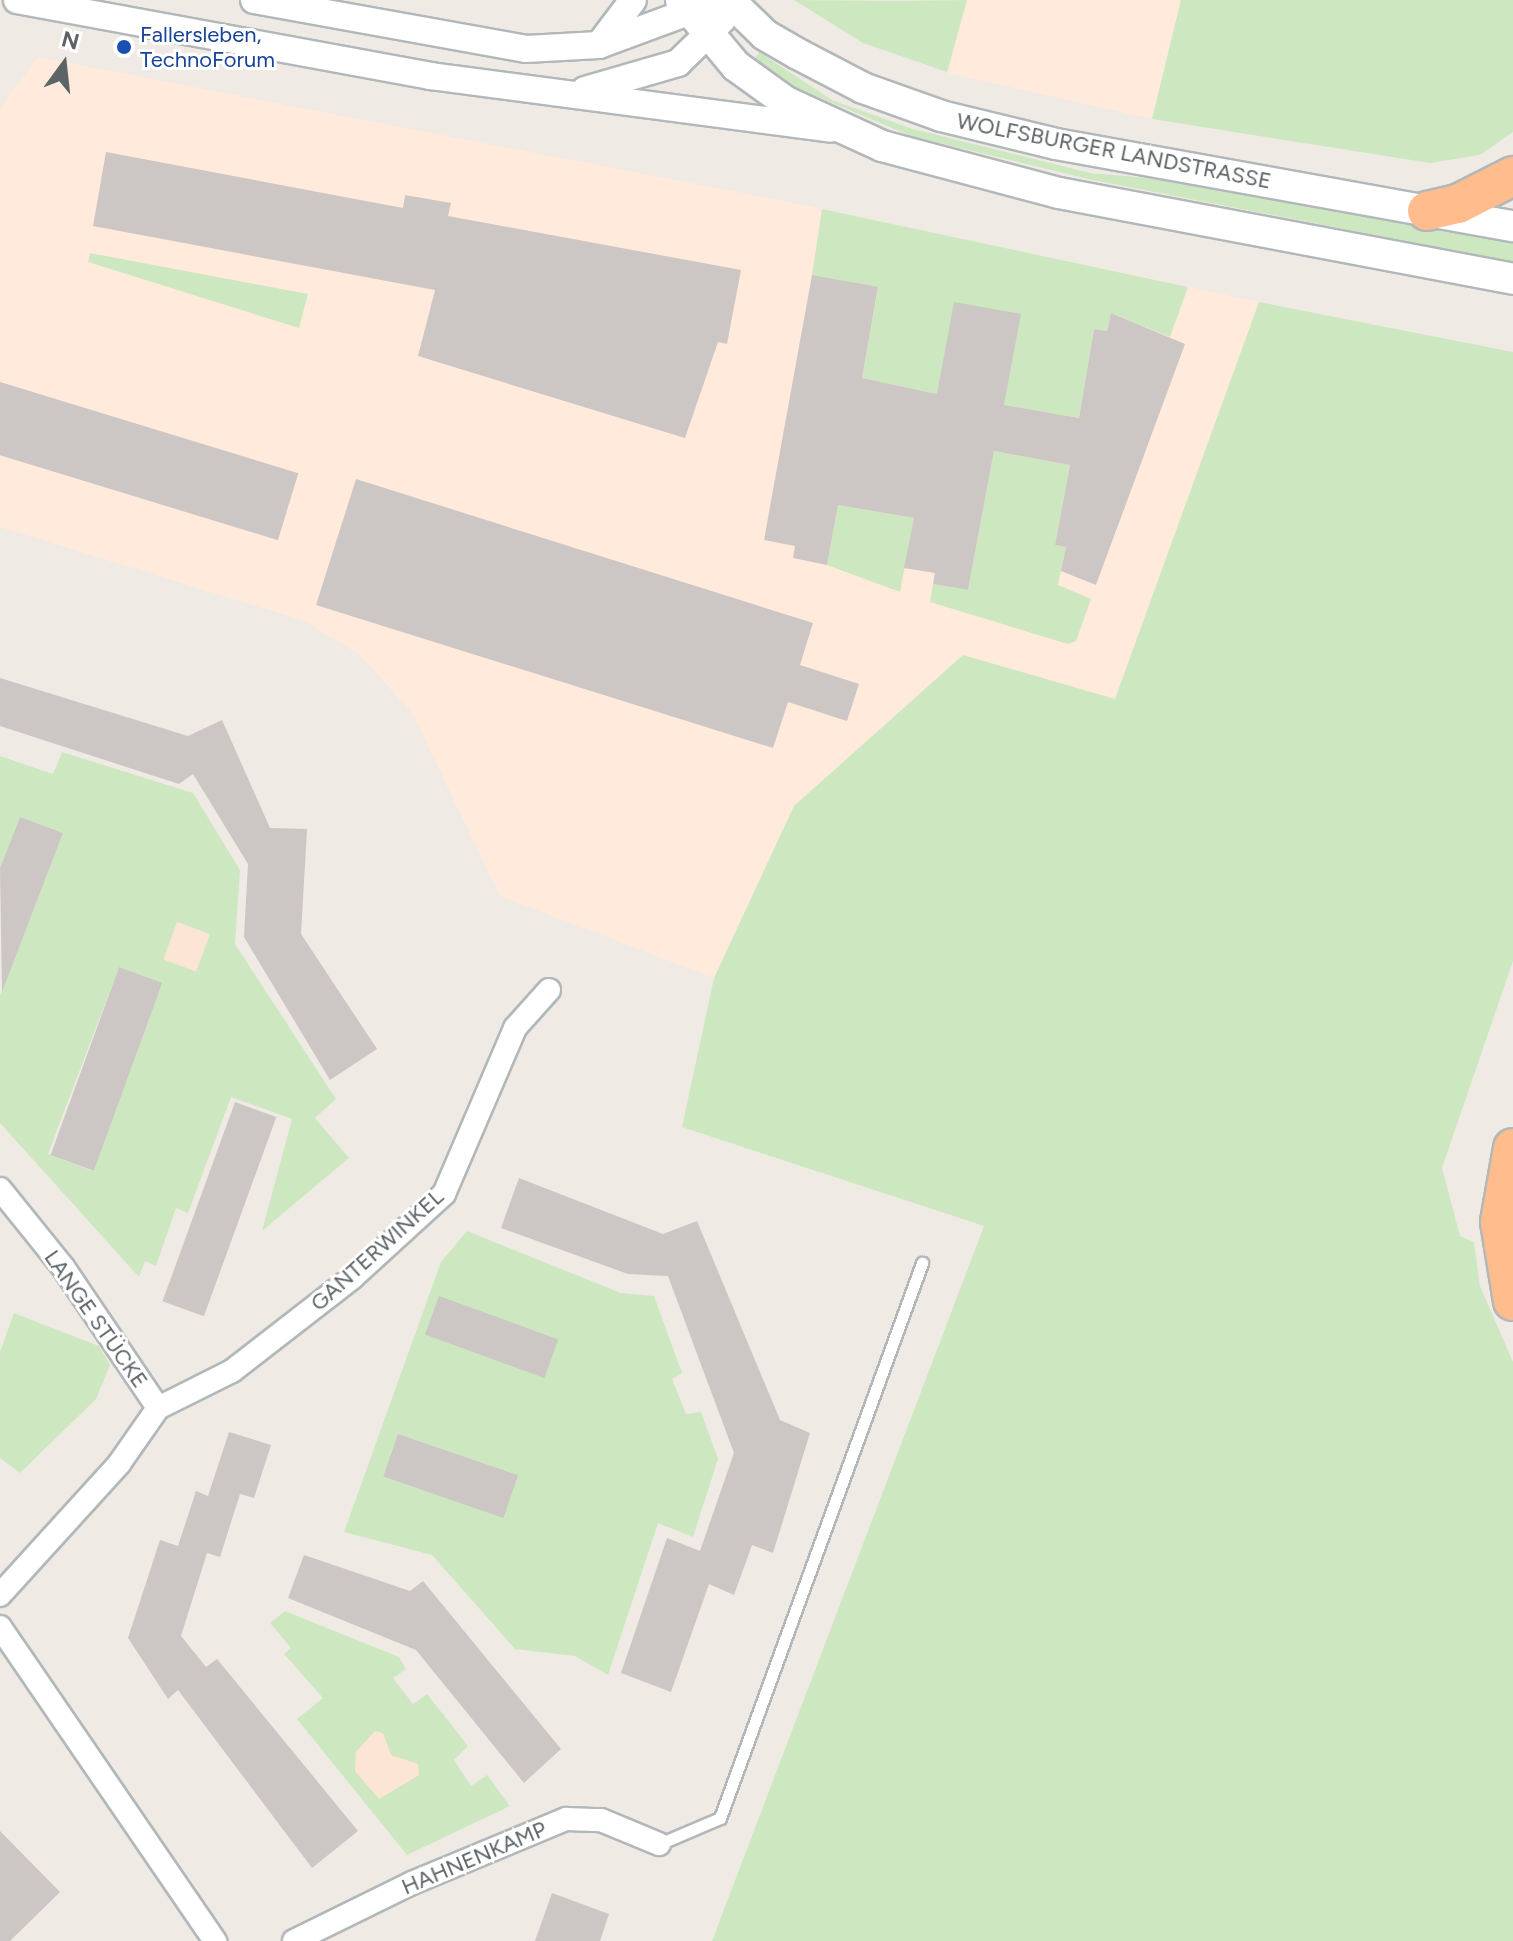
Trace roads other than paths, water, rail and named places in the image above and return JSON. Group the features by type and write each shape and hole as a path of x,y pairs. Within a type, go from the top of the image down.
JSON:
{"highway":[{"path":"1427,211 1458,204 1513,176"},
{"path":"1511,1175 1500,1222 1513,1301"}],"main road":[{"name":"WOLFSBURGER LANDSTRASSE","path":"731,2 798,54 863,88 941,116 1056,144 1513,226"},
{"name":"WOLFSBURGER LANDSTRASSE","path":"684,6 710,39 786,102 843,131 1059,193 1513,279"}],"street":[{"name":"WOLFSBURGER LANDSTRASSE","path":"17,0 431,76 843,131"},
{"path":"254,0 526,49 599,45 684,6 731,2"},
{"path":"599,45 633,0"},
{"name":"WOLFSBURGER LANDSTRASSE","path":"574,93 678,63 710,39 731,2"},
{"name":"GANTERWINKEL","path":"158,1408 232,1371 353,1277 444,1194 515,1028 549,990"},
{"name":"LANGE STÜCKE","path":"0,1189 63,1267 158,1408 119,1464 0,1595"},
{"path":"0,1627 215,1941"},
{"name":"HAHNENKAMP","path":"294,1941 412,1883 566,1819 601,1820 659,1844"}],"lane":[{"path":"659,1844 720,1818 922,1263"}],"place":[{"name":"Fallersleben, TechnoForum","path":"124,47"}]}
